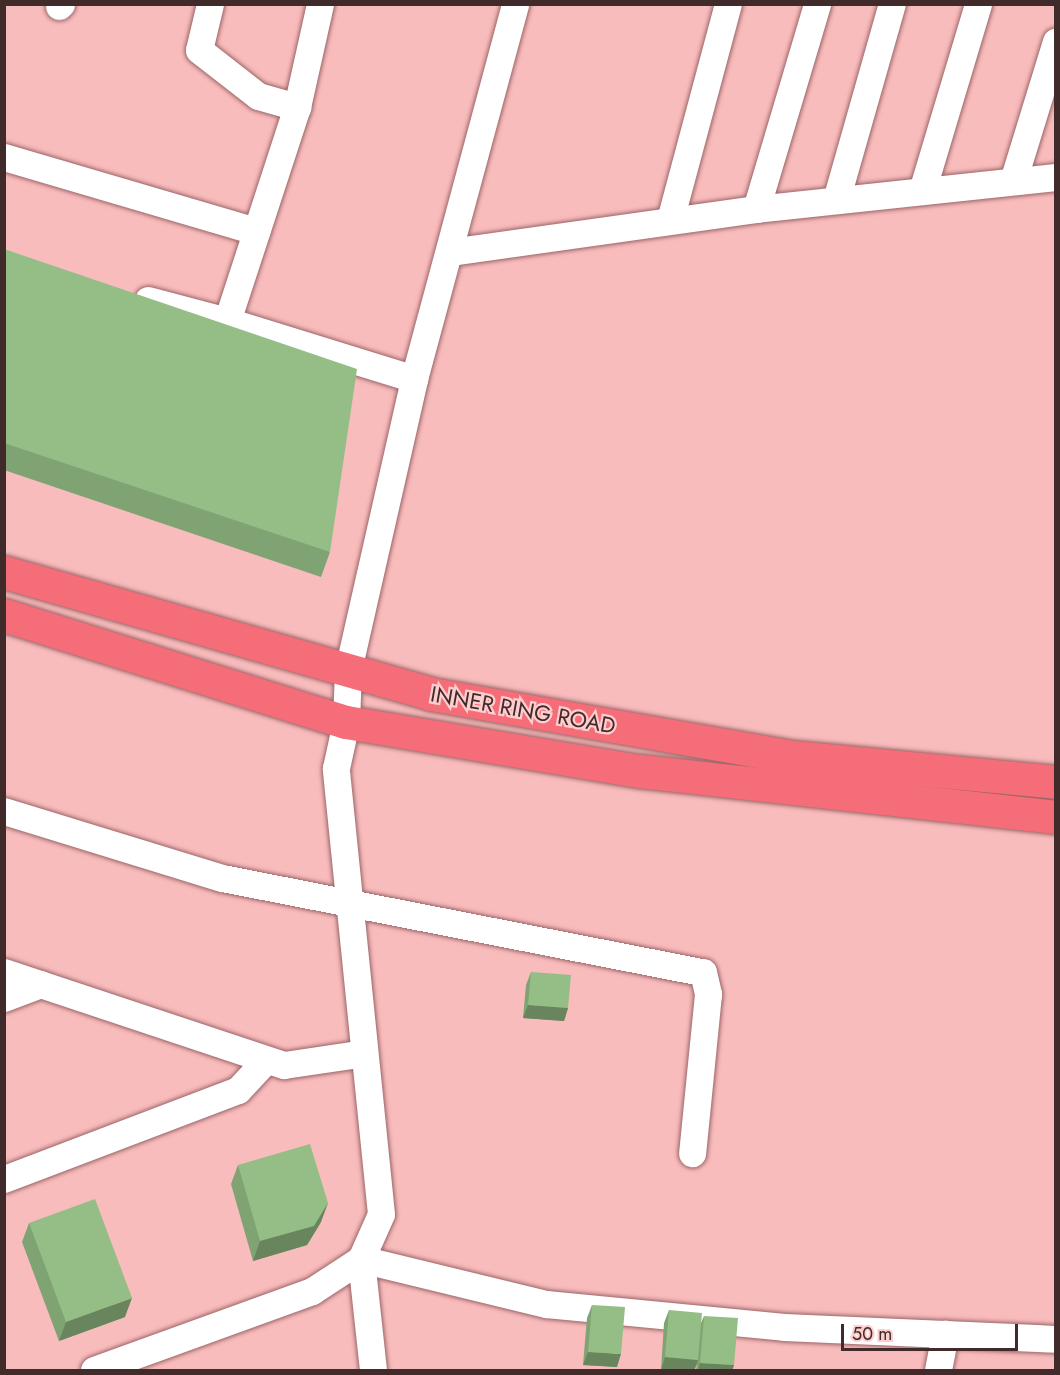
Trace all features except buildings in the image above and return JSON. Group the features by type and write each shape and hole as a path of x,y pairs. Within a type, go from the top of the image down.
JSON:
{"highway":[{"name":"INNER RING ROAD","path":"4,572 431,694 793,757 1056,782"},
{"name":"INNER RING ROAD","path":"4,615 346,722 640,771 1056,817"}],"street":[{"path":"210,4 199,50 258,96 297,107"},
{"path":"227,321 297,107 320,4"},
{"path":"373,1371 361,1259 381,1214 336,768 346,722 348,670 414,379 515,4"},
{"path":"670,220 728,4"},
{"path":"756,209 817,4"},
{"path":"836,200 891,4"},
{"path":"922,190 978,4"},
{"path":"1013,181 1056,41"},
{"path":"4,157 256,231"},
{"path":"450,252 756,209 1056,177"},
{"path":"127,295 227,321 414,379"},
{"path":"4,811 222,878 703,972 708,994 692,1153"},
{"path":"4,972 284,1065 364,1053"},
{"path":"4,998 40,984"},
{"path":"4,1179 238,1090 266,1060"},
{"path":"94,1371 312,1291 361,1259 546,1304 945,1335 1056,1339"},
{"path":"938,1371 945,1335"}]}
